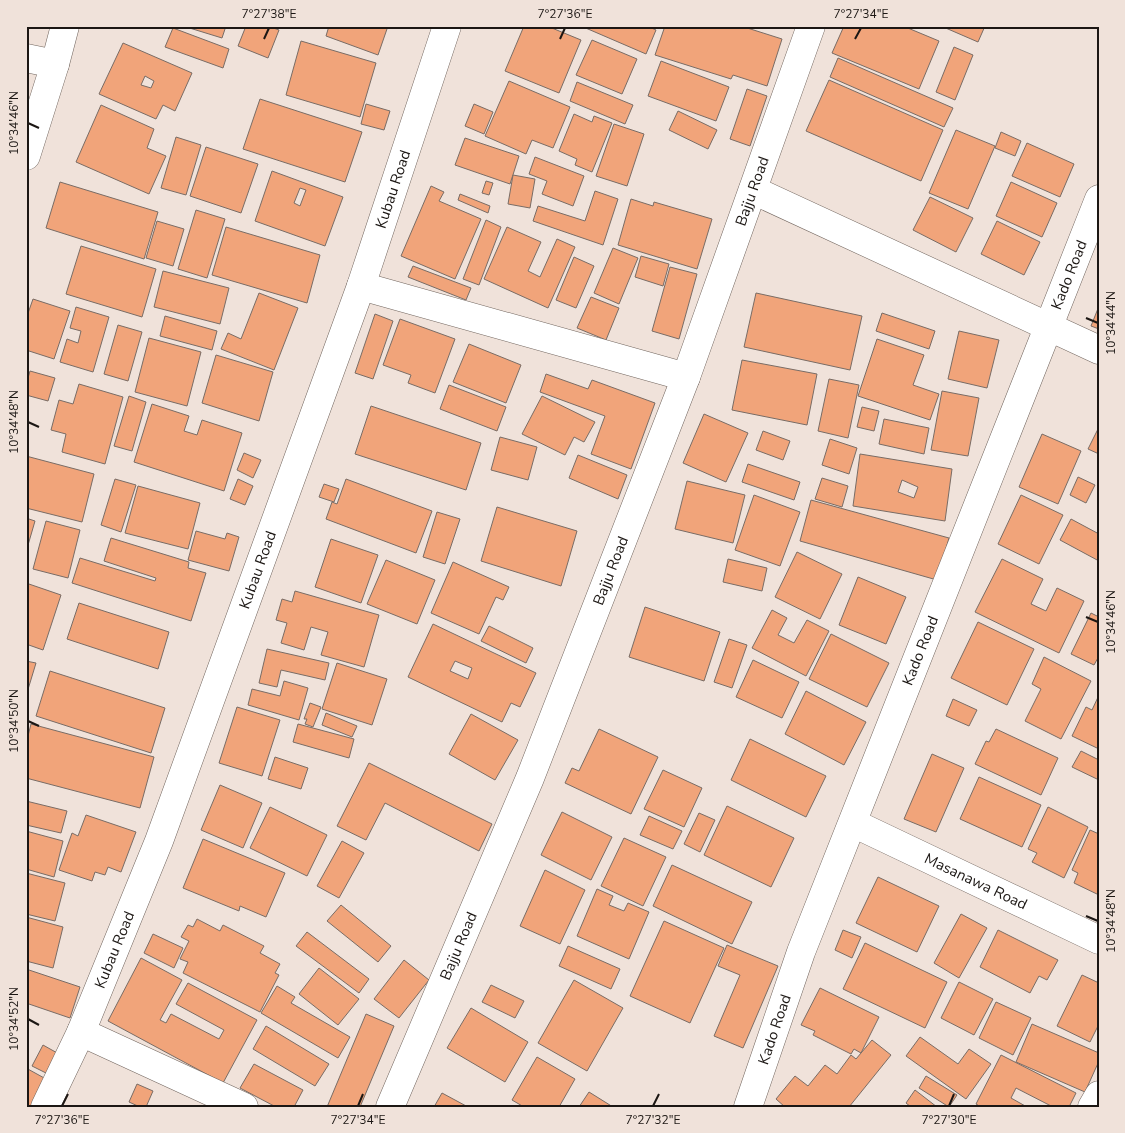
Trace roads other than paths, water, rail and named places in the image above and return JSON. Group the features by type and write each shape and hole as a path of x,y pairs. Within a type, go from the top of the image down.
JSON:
{"street":[{"path":"26,156 65,26"},
{"name":"Kubau Road","path":"45,1107 81,1032 159,841 361,286 447,26"},
{"name":"Bajju Road","path":"390,1107 530,778 686,377 811,26"},
{"path":"26,58 55,64"},
{"path":"753,190 1099,350"},
{"name":"Kado Road","path":"748,1107 801,952 1099,199"},
{"path":"361,286 686,377"},
{"name":"Masanawa Road","path":"853,823 1099,940"},
{"path":"81,1032 244,1107"},
{"path":"1092,1107 1099,1095"}]}
